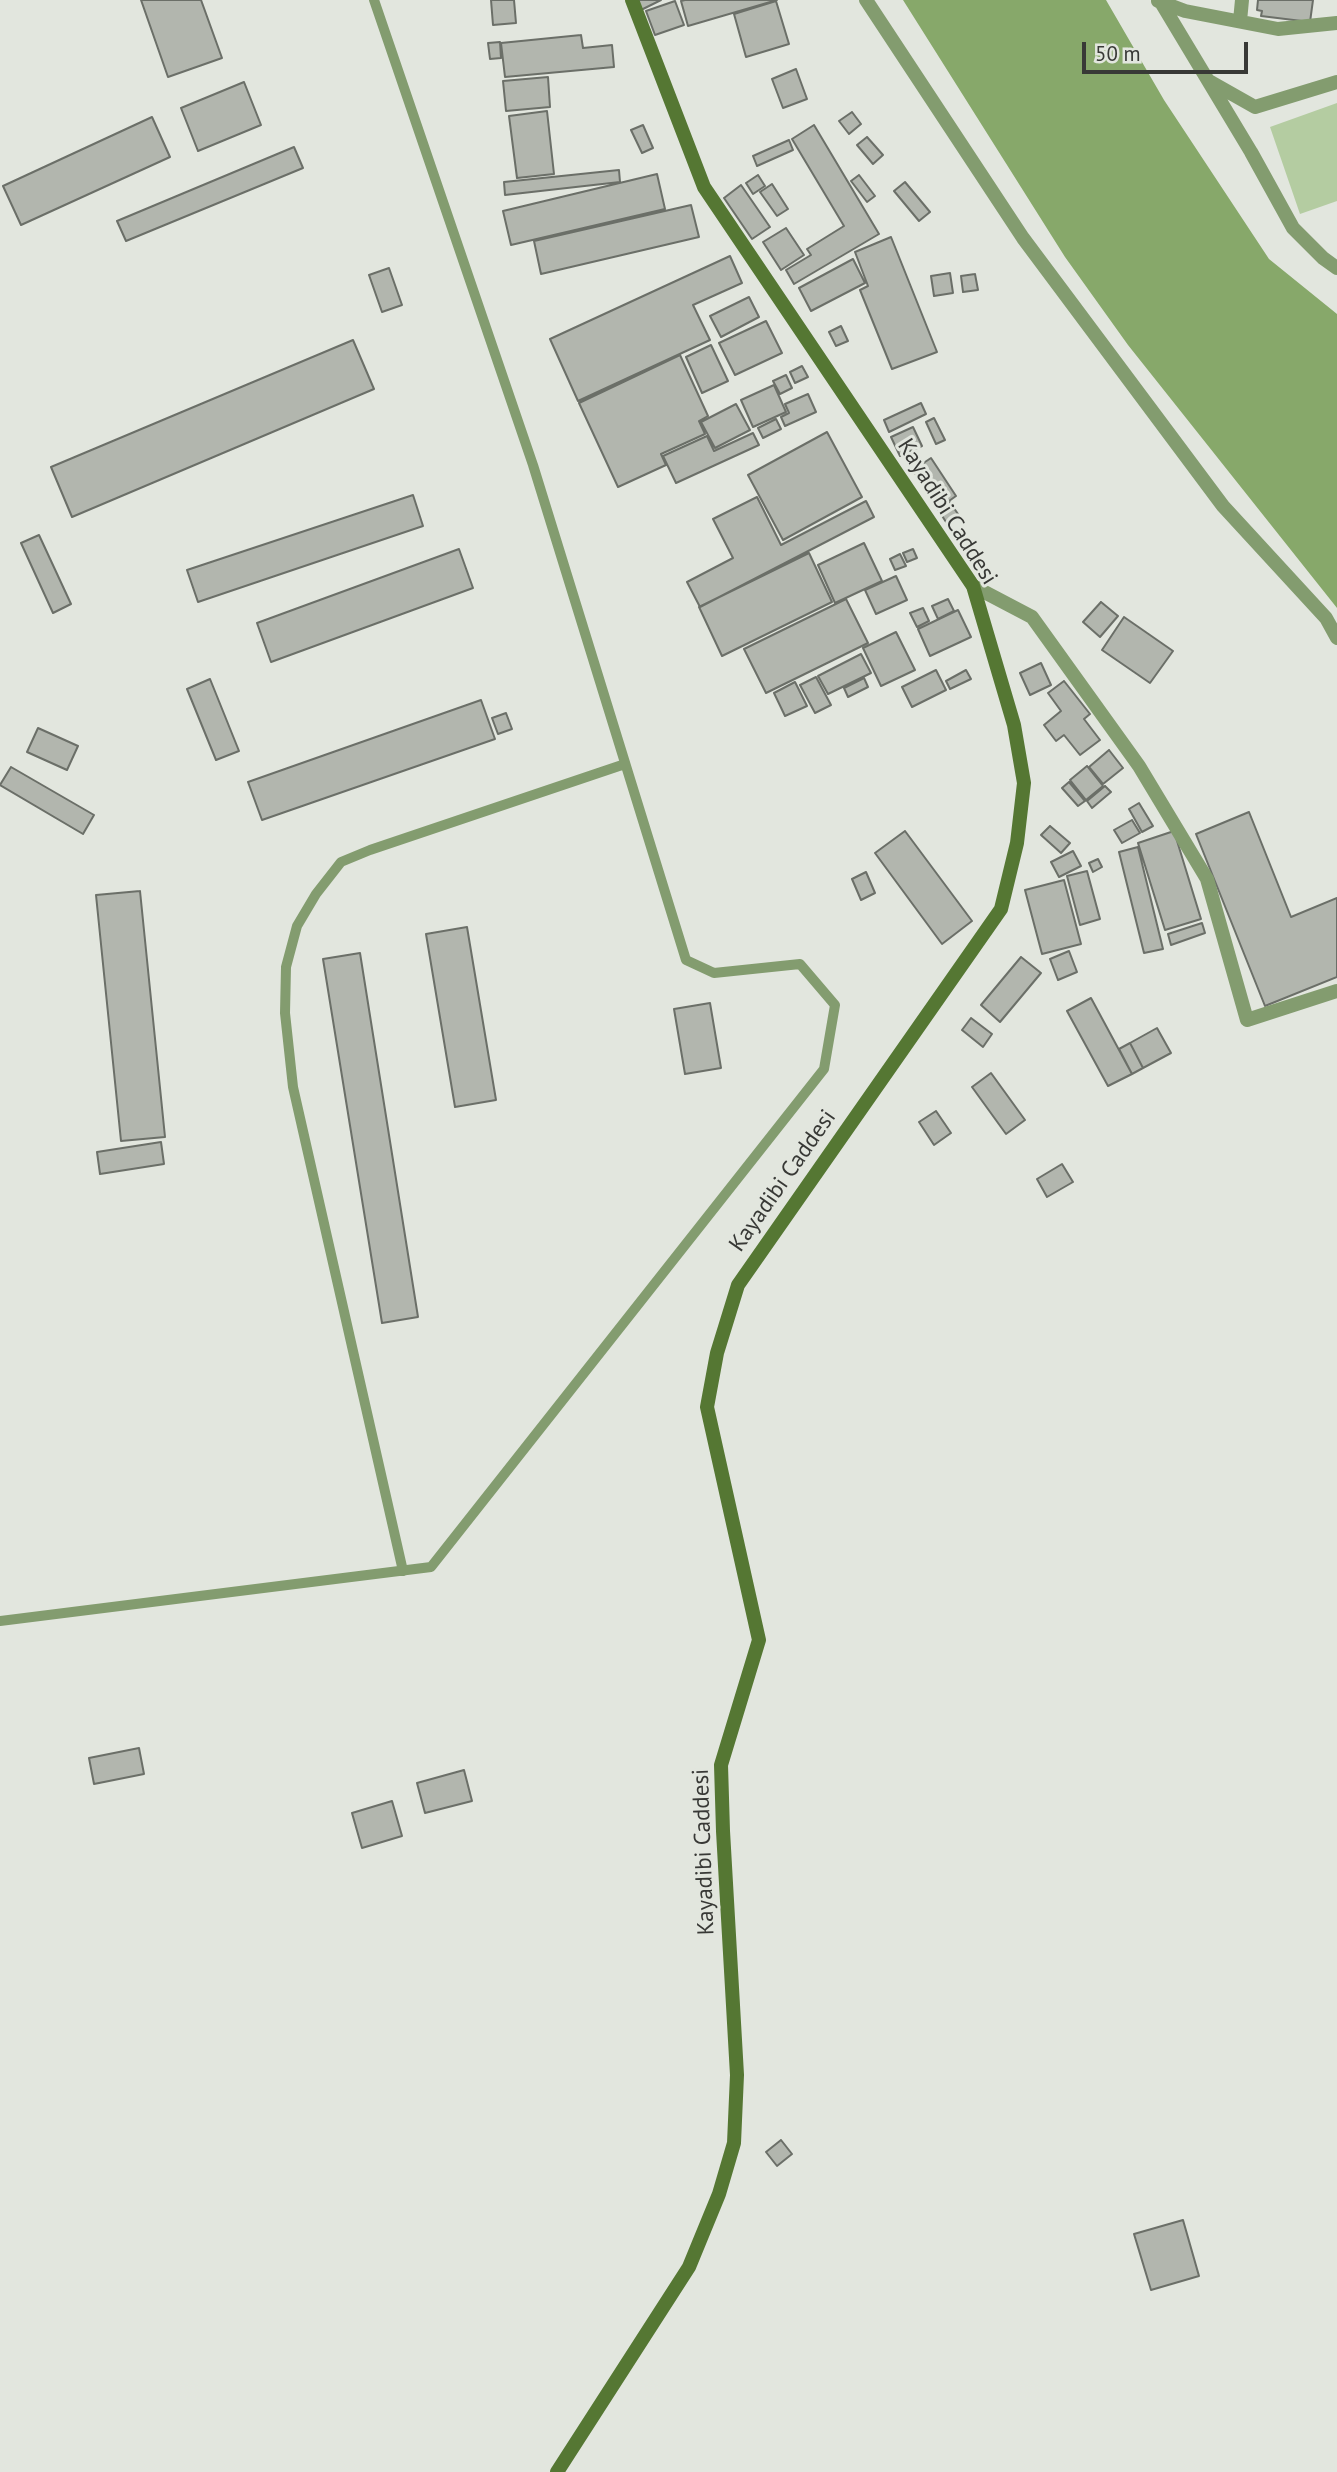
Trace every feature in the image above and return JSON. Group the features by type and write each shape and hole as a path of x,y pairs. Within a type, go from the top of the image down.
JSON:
{"street":[{"name":"Kayadibi Caddesi","path":"557,2472 689,2267 719,2194 734,2143 737,2075 721,1765 759,1640 707,1408 717,1353 738,1286 1001,909 1017,844 1024,783 1014,725 973,586 704,187 632,0"},
{"path":"866,0 1023,239 1223,506 1326,618 1337,638"},
{"path":"1240,21 1242,0"},
{"path":"1159,2 1185,11 1278,29 1337,23"},
{"path":"1159,2 1251,152 1293,228 1337,268"},
{"path":"1208,80 1255,107 1337,82"},
{"path":"973,586 1032,617 1139,766 1207,879 1247,1020 1337,991"}],"lane":[{"path":"0,1621 431,1567 824,1069 835,1005 800,964 714,973 685,960 533,465 374,0"},
{"path":"402,1571 293,1087 285,1013 286,967 297,926 316,894 341,862 625,764"}],"shaded area":[{"path":"903,0 1106,0 1164,100 1269,259 1337,314 1337,608 1128,345 1065,257"},
{"path":"1337,103 1337,201 1300,214 1270,127"}],"building":[{"path":"141,0 201,0 222,58 168,77"},
{"path":"491,0 514,0 516,23 493,25"},
{"path":"637,0 661,0 641,10"},
{"path":"777,0 688,26 681,1"},
{"path":"1258,0 1313,0 1310,22 1261,16 1262,11 1257,10"},
{"path":"675,1 684,25 655,35 646,11"},
{"path":"776,1 789,44 746,57 734,14"},
{"path":"581,35 583,48 612,45 614,67 505,77 501,43"},
{"path":"500,42 501,58 490,59 488,43"},
{"path":"796,69 807,99 783,108 772,79"},
{"path":"548,77 550,107 506,111 503,81"},
{"path":"244,82 261,125 198,151 181,108"},
{"path":"547,111 554,174 517,178 509,116"},
{"path":"852,112 861,124 849,134 839,121"},
{"path":"152,117 170,157 21,225 3,186"},
{"path":"643,125 653,148 642,153 631,130"},
{"path":"814,125 879,234 794,284 786,270 811,255 807,249 844,226 792,139"},
{"path":"867,137 883,155 873,164 857,145"},
{"path":"789,140 793,150 757,166 753,156"},
{"path":"294,147 303,168 126,241 117,221"},
{"path":"619,170 620,182 505,195 504,182"},
{"path":"657,174 665,209 511,245 503,211"},
{"path":"758,175 765,186 753,194 746,183"},
{"path":"859,175 875,196 867,202 851,181"},
{"path":"905,182 930,212 919,221 894,191"},
{"path":"772,184 788,209 777,216 760,192"},
{"path":"741,185 770,227 752,239 724,198"},
{"path":"691,205 699,237 541,274 534,241"},
{"path":"786,228 804,255 781,270 763,242"},
{"path":"891,237 937,352 892,369 860,290 868,286 855,252"},
{"path":"730,256 742,283 693,305 710,340 578,401 550,339"},
{"path":"853,259 865,283 811,311 799,288"},
{"path":"389,268 402,305 382,312 369,275"},
{"path":"950,273 953,293 934,296 931,276"},
{"path":"975,274 978,290 963,292 961,276"},
{"path":"749,297 759,317 721,337 710,316"},
{"path":"766,321 782,353 735,375 719,343"},
{"path":"841,326 848,341 836,346 829,332"},
{"path":"353,340 374,389 72,517 51,467"},
{"path":"711,345 728,381 702,393 686,357"},
{"path":"680,355 708,416 699,421 705,434 661,454 666,465 618,487 579,403"},
{"path":"802,366 808,377 795,383 790,372"},
{"path":"786,375 792,388 780,394 773,381"},
{"path":"774,385 786,412 753,427 741,400"},
{"path":"808,394 816,412 785,426 781,417 789,413 785,404"},
{"path":"921,403 926,414 889,432 884,420"},
{"path":"736,404 750,430 715,448 701,422"},
{"path":"934,418 945,440 936,444 926,422"},
{"path":"776,419 781,429 763,438 758,428"},
{"path":"913,427 922,446 900,456 891,437"},
{"path":"827,432 862,497 783,540 748,475"},
{"path":"753,433 759,445 676,483 663,456 707,436 714,451"},
{"path":"931,458 956,496 949,501 958,514 946,522 913,470"},
{"path":"413,495 423,526 198,602 187,570"},
{"path":"757,497 781,545 866,501 874,517 700,607 687,582 733,558 713,519"},
{"path":"39,535 71,604 53,613 21,543"},
{"path":"864,543 882,581 835,603 818,565"},
{"path":"459,549 473,588 271,662 257,623"},
{"path":"913,549 917,558 907,562 903,553"},
{"path":"809,553 832,602 722,656 699,607"},
{"path":"900,554 906,566 895,570 890,559"},
{"path":"896,576 907,600 876,614 865,590"},
{"path":"846,599 868,643 766,693 744,649"},
{"path":"948,599 954,611 938,619 932,606"},
{"path":"1101,602 1118,616 1100,637 1083,622"},
{"path":"923,608 929,621 917,627 910,613"},
{"path":"958,610 971,637 930,656 918,629"},
{"path":"1124,617 1173,651 1150,683 1102,650"},
{"path":"896,632 915,670 881,686 863,648"},
{"path":"861,654 871,673 828,694 818,676"},
{"path":"1041,663 1051,685 1030,695 1020,673"},
{"path":"936,670 946,690 912,707 902,687"},
{"path":"966,670 971,679 950,689 946,681"},
{"path":"816,677 831,705 815,713 800,685"},
{"path":"864,678 868,687 848,697 844,688"},
{"path":"210,679 239,751 216,760 187,689"},
{"path":"1064,681 1090,714 1084,719 1100,740 1080,755 1064,735 1056,741 1044,725 1061,711 1048,693"},
{"path":"795,682 807,706 785,716 774,693"},
{"path":"481,700 495,739 262,820 248,782"},
{"path":"506,713 512,729 498,734 492,718"},
{"path":"38,728 78,746 67,770 27,752"},
{"path":"1109,750 1123,768 1103,784 1089,767"},
{"path":"1087,766 1103,786 1086,800 1070,780"},
{"path":"11,767 94,815 83,834 0,785"},
{"path":"1069,782 1085,801 1078,806 1062,788"},
{"path":"1105,786 1111,792 1092,808 1087,801"},
{"path":"1139,803 1153,826 1142,832 1129,809"},
{"path":"1249,812 1291,917 1337,898 1337,977 1265,1006 1196,834"},
{"path":"1132,820 1140,833 1122,843 1114,830"},
{"path":"1050,826 1070,843 1061,853 1041,835"},
{"path":"905,831 972,921 942,944 875,853"},
{"path":"1174,831 1201,919 1165,930 1138,843"},
{"path":"1138,847 1163,949 1144,953 1119,852"},
{"path":"1073,851 1081,866 1059,877 1051,862"},
{"path":"1098,859 1102,867 1093,872 1089,863"},
{"path":"1087,871 1100,919 1080,925 1067,876"},
{"path":"866,872 875,893 861,900 852,879"},
{"path":"1064,880 1081,944 1042,954 1025,890"},
{"path":"140,891 165,1137 121,1141 96,895"},
{"path":"1202,923 1205,933 1171,945 1168,934"},
{"path":"467,927 496,1100 455,1107 426,934"},
{"path":"1069,951 1077,972 1058,980 1050,959"},
{"path":"360,953 418,1317 382,1323 323,959"},
{"path":"1021,957 1041,973 1000,1022 981,1005"},
{"path":"1091,998 1132,1074 1108,1086 1067,1011"},
{"path":"710,1003 721,1068 685,1074 674,1009"},
{"path":"971,1018 992,1034 983,1047 962,1030"},
{"path":"1157,1028 1171,1053 1143,1068 1130,1043"},
{"path":"1130,1043 1143,1068 1132,1074 1119,1049"},
{"path":"991,1073 1025,1120 1006,1134 972,1087"},
{"path":"936,1111 951,1133 934,1145 919,1122"},
{"path":"161,1142 164,1164 100,1174 97,1152"},
{"path":"1062,1164 1073,1182 1047,1197 1037,1179"},
{"path":"139,1748 144,1774 94,1784 89,1758"},
{"path":"464,1770 472,1801 425,1813 417,1783"},
{"path":"392,1801 402,1836 362,1848 352,1813"},
{"path":"781,2140 792,2154 777,2166 766,2152"},
{"path":"1183,2220 1199,2276 1151,2290 1134,2234"}]}
